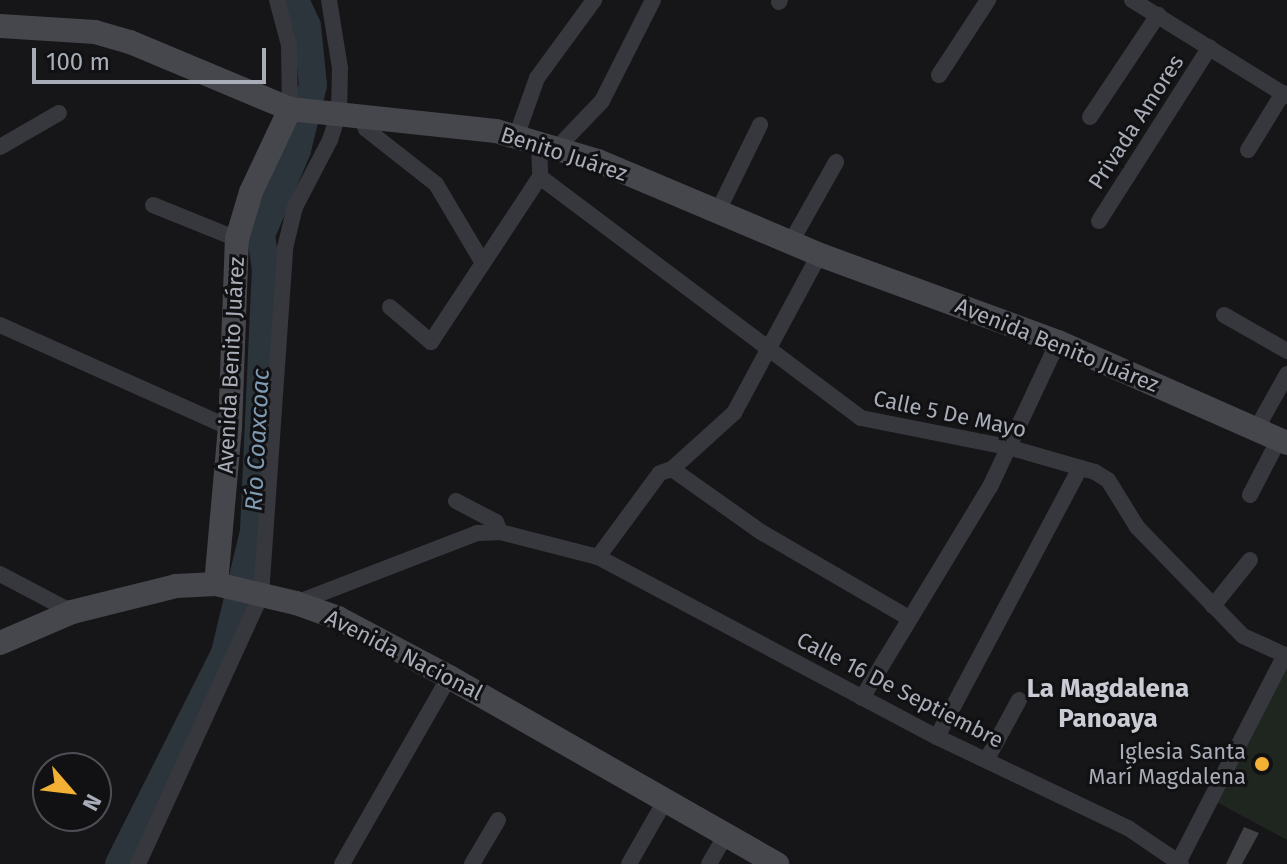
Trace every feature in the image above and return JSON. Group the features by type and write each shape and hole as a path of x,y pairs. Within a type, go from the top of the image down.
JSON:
{"street":[{"path":"138,864 255,594 284,314 285,248 322,112 289,45 277,0"},
{"name":"Avenida Benito Juárez","path":"220,585 237,239 251,192 322,112 340,68 329,0"},
{"path":"390,307 431,342 540,177 537,78 594,0"},
{"path":"537,143 602,101 653,0"},
{"path":"939,75 988,0"},
{"path":"1132,0 1285,95 1248,150"},
{"path":"1090,117 1158,15"},
{"name":"Benito Juárez","path":"0,26 95,32 322,112 537,143 718,211 823,256"},
{"name":"Privada Amores","path":"1099,221 1210,47"},
{"path":"322,112 366,129 436,184 483,263"},
{"path":"0,147 59,113"},
{"path":"718,211 760,125"},
{"path":"791,242 836,162"},
{"name":"Calle 5 De Mayo","path":"540,177 861,418 1008,447 1080,468 1108,480 1137,527 1243,636 1286,656"},
{"path":"153,205 237,239"},
{"path":"598,557 639,496 660,473 672,469 734,413 817,259 823,256"},
{"name":"Avenida Benito Juárez","path":"823,256 1058,342 1283,441"},
{"path":"1224,315 1287,351"},
{"path":"0,325 230,428"},
{"path":"862,698 990,487 1058,342"},
{"path":"1257,428 1287,374"},
{"path":"1250,495 1283,441"},
{"path":"937,737 1080,468"},
{"path":"672,469 761,532 909,618"},
{"path":"296,603 477,533 500,532 496,522 456,501"},
{"name":"Calle 16 De Septiembre","path":"500,532 598,557 937,737 1128,828 1180,863"},
{"path":"1213,606 1250,560"},
{"path":"0,574 72,612"},
{"name":"Avenida Nacional","path":"0,643 72,612 135,594 220,585 296,603 338,618 449,677 777,864"},
{"path":"1180,863 1286,656"},
{"path":"342,864 449,677"},
{"path":"987,759 1019,700"},
{"path":"629,864 665,801"},
{"path":"472,864 498,820"},
{"path":"709,864 725,836"}],"shaded area":[{"name":"Iglesia Santa Marí Magdalena","path":"1287,658 1287,840 1211,799"}],"building":[{"path":"1244,827 1259,833 1242,864 1226,864"}],"waterway":[{"name":"Río Coaxcoac","path":"119,864 225,653 254,531 266,270 261,235 297,150 313,85 307,26 295,0"}],"place":[{"name":"Iglesia Santa Marí Magdalena","path":"1262,764"}],"district":[{"name":"La Magdalena Panoaya","path":"1108,704"}]}
